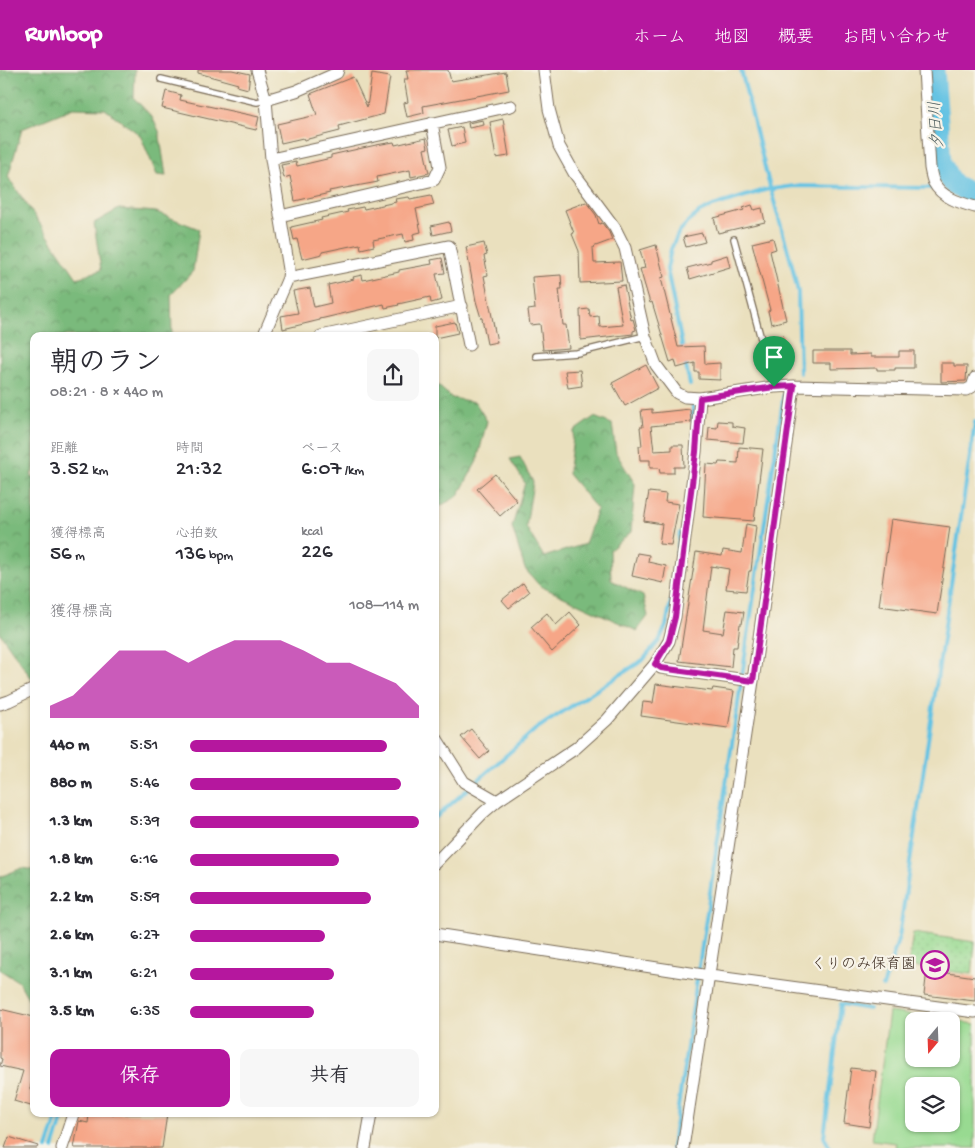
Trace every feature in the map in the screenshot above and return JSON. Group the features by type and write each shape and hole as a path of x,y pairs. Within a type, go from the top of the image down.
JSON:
{"street":[{"path":"257,70 266,100 271,159 289,269 288,278 265,332"},
{"path":"266,100 296,91 337,73 338,70"},
{"path":"544,70 548,109 559,146 574,173 615,228 625,248 645,336 656,365 678,393 685,397 700,398 774,387 794,386 966,390 972,387 975,378"},
{"path":"924,70 930,168 934,183 942,193 958,203 975,207"},
{"path":"271,159 511,106"},
{"path":"280,216 434,180 440,167 432,123"},
{"path":"288,278 449,246 469,345"},
{"path":"340,332 462,306"},
{"path":"682,1148 702,974 753,681 794,386"},
{"path":"439,859 497,801 576,748 608,720 655,664 669,641 675,617 696,452 700,398"},
{"path":"655,664 661,668 753,681"},
{"path":"0,704 30,691"},
{"path":"439,742 464,782 497,801"},
{"path":"439,935 975,1012"},
{"path":"62,1148 72,1117"},
{"path":"365,1148 370,1117"}],"lane":[{"path":"161,79 257,102 266,100"},
{"path":"734,239 774,387"},
{"path":"536,356 577,353 645,336"}],"green space":[{"path":"0,70 135,70 134,98 152,117 159,131 166,176 157,175 140,135 105,109 73,108 22,129 8,177 77,278 101,270 94,223 119,209 156,212 199,229 193,271 171,295 172,332 30,332 30,676 0,633"},
{"path":"439,387 452,398 475,402 487,421 477,461 458,496 439,507"},
{"path":"594,417 612,424 616,453 635,484 631,532 610,550 611,580 643,596 648,616 637,631 540,586 525,569 512,527 525,483 510,459 520,457 533,482 526,527 544,557 585,544 597,509 568,474 574,431"},
{"path":"22,868 30,869 30,1000 19,982 0,970 0,877"},
{"path":"913,933 975,942 972,974 908,966"},
{"path":"889,1012 905,1014 905,1068 960,1068 960,1022 975,1024 975,1148 895,1148 896,1143 872,1140"}],"building":[{"path":"198,70 232,70 250,74 248,89 237,86 238,84 198,73"},
{"path":"406,70 448,70 451,81 506,72 509,90 423,106 424,113 407,117 404,103 408,102 404,79 408,79"},
{"path":"372,74 390,77 384,114 339,126 340,131 304,140 303,138 281,143 277,124 317,115 310,94 353,77 367,107"},
{"path":"166,91 181,95 180,100 259,117 256,130 162,108"},
{"path":"503,119 509,156 496,158 490,122"},
{"path":"483,120 484,125 469,128 468,123"},
{"path":"462,127 465,143 452,146 448,130"},
{"path":"426,138 428,148 424,149 429,173 411,177 410,170 377,177 378,182 329,191 330,193 295,201 290,176 284,178 281,165 296,162 297,166 331,158 331,155 376,145 394,142 395,145"},
{"path":"431,195 434,205 416,209 421,232 413,234 414,240 405,242 403,234 373,240 374,246 361,249 360,244 322,252 322,254 302,259 297,239 294,240 291,227 322,220 321,218 348,212 347,210 363,207 364,209 396,202 395,199 409,197 410,199"},
{"path":"586,202 596,215 599,224 602,223 609,232 612,240 593,247 594,263 620,262 622,281 580,283 579,251 565,210"},
{"path":"752,205 754,210 762,208 765,222 718,233 714,218 744,210 743,208"},
{"path":"449,222 451,231 433,235 431,226"},
{"path":"702,233 705,242 686,247 683,237"},
{"path":"773,238 776,249 770,251 786,320 771,324 768,311 770,310 752,243"},
{"path":"484,243 487,255 484,256 488,275 484,276 497,342 487,344 482,318 476,301 466,247"},
{"path":"656,245 664,277 661,278 678,347 704,346 705,364 720,363 720,380 699,379 699,372 695,372 695,363 677,368 675,360 670,362 640,269 645,268 640,250"},
{"path":"727,255 730,267 690,279 687,268 711,262 711,260"},
{"path":"442,258 445,273 436,274 442,300 431,303 430,297 385,308 384,304 283,329 281,316 298,313 293,291 310,288 314,307 331,303 328,285 354,279 353,277 362,275 363,280 399,272 399,270 432,264 431,260"},
{"path":"561,275 562,289 559,289 563,325 566,325 569,348 543,350 540,324 530,325 528,310 535,309 532,277"},
{"path":"624,285 631,320 633,319 636,330 633,331 633,334 581,340 580,310 589,309 590,317 599,316 600,327 623,325 616,287"},
{"path":"455,322 458,333 439,337 439,332 435,332 435,326"},
{"path":"782,335 786,349 773,352 769,338"},
{"path":"813,351 850,351 850,355 871,354 871,357 899,357 899,351 914,351 914,368 895,368 895,370 877,370 877,368 831,369 831,363 813,363"},
{"path":"941,363 967,366 966,381 941,382"},
{"path":"646,365 658,388 625,406 612,383"},
{"path":"580,370 582,386 568,388 565,371"},
{"path":"652,409 652,413 690,409 691,422 651,426 654,451 672,450 672,445 683,445 684,467 674,467 674,473 660,473 659,468 650,468 650,460 640,460 639,446 642,446 640,427 643,427 641,410"},
{"path":"718,421 732,422 732,426 745,428 743,443 708,440 709,427 717,428"},
{"path":"739,447 763,449 754,521 703,517 706,464 718,465 719,462 738,463"},
{"path":"495,474 517,501 500,516 477,489"},
{"path":"649,492 666,494 665,502 679,504 671,545 659,544 662,524 644,521"},
{"path":"891,519 950,527 937,614 879,606"},
{"path":"746,524 756,526 751,571 749,571 746,591 726,589 729,569 711,566 703,630 723,633 727,610 744,612 742,624 740,624 737,647 733,647 731,667 679,661 696,552 722,556 723,550 742,553"},
{"path":"637,553 649,555 648,562 666,566 663,583 632,576"},
{"path":"523,583 529,592 509,608 502,600"},
{"path":"570,612 581,625 552,652 531,627 547,613 556,625"},
{"path":"656,684 712,691 713,688 734,691 728,728 641,716 643,702 653,703"},
{"path":"471,729 489,751 480,759 461,737"},
{"path":"927,970 975,977 975,1001 924,995"},
{"path":"0,1009 30,1016 30,1106 14,1101 23,1071 0,1066 2,1059 0,1058"},
{"path":"851,1068 876,1071 869,1127 844,1123"},
{"path":"89,1117 167,1117 162,1148 74,1148 79,1121 88,1123"},
{"path":"9,1137 38,1146 37,1148 5,1148"}],"waterway":[{"path":"741,70 798,292 800,373"},
{"name":"夕日川","path":"934,70 941,162 954,185 966,191 975,192"},
{"path":"683,350 667,269 671,249 679,232 700,212 713,206 765,190 794,186 931,188"},
{"path":"685,362 690,385"},
{"path":"672,1148 784,393"},
{"path":"693,402 693,421"},
{"path":"883,987 899,937 975,422"},
{"path":"672,594 680,533"},
{"path":"439,814 536,729 643,660 659,641 666,626 671,601"},
{"path":"830,1148 824,1137 841,1004 869,1009"},
{"path":"47,1148 57,1117"},
{"path":"53,1148 63,1117"}],"place":[{"name":"くりのみ保育園","path":"935,965"}],"route":[{"path":"794,386 753,681 661,668 655,664 669,641 675,617 696,452 700,398 774,387 794,386"}]}
